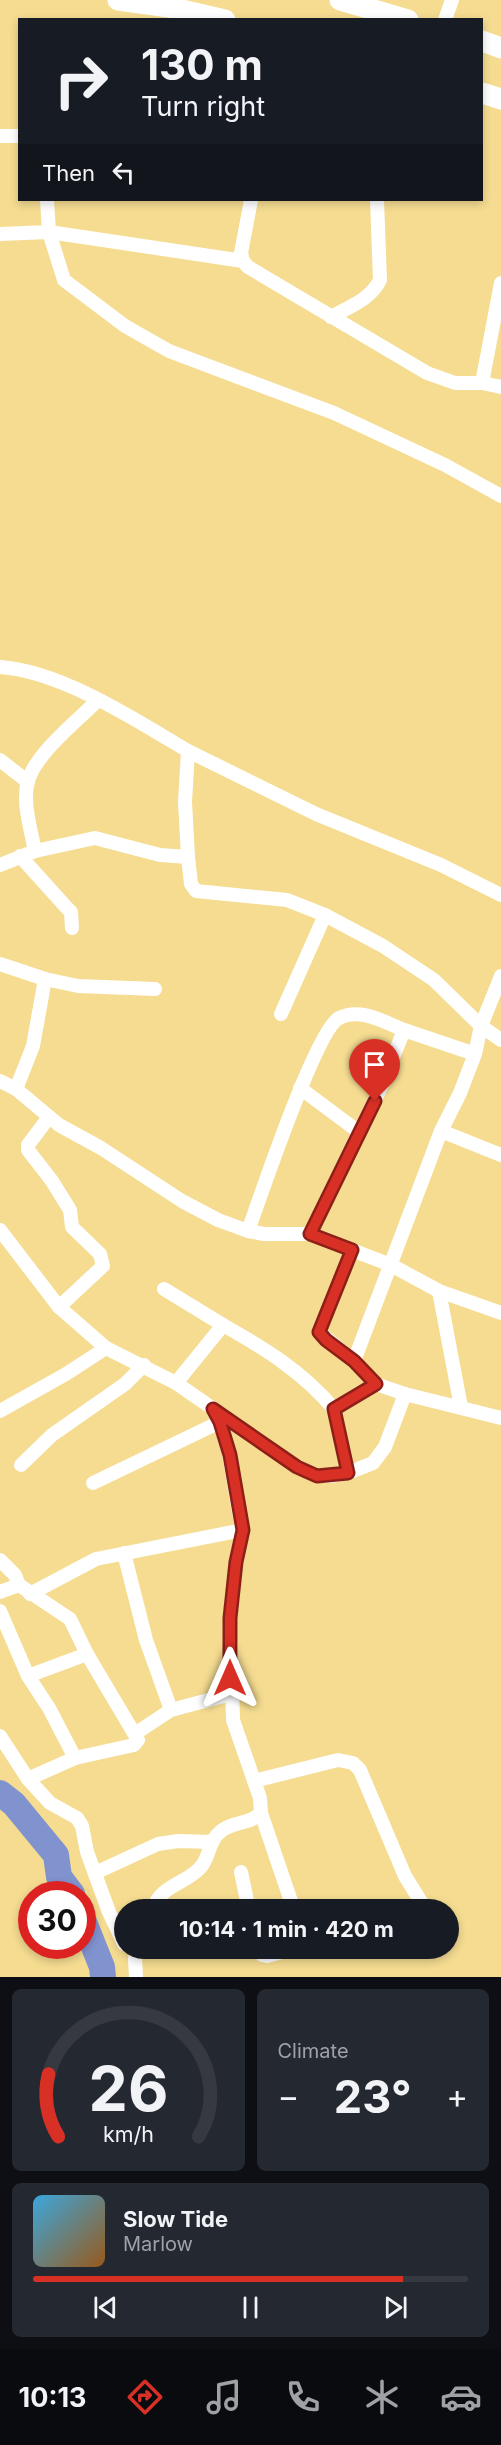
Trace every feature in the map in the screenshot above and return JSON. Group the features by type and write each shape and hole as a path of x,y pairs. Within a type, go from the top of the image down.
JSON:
{"main road":[{"path":"118,0 169,7 216,18"},
{"path":"340,0 401,18"},
{"path":"483,41 501,48"},
{"path":"483,93 501,99"}],"street":[{"path":"446,18 452,0"},
{"path":"0,136 18,136"},
{"path":"47,201 49,232 64,280 125,326 169,351 334,413 445,465 501,496"},
{"path":"251,201 242,253 243,261 248,267 427,373 455,383 482,383 501,387"},
{"path":"331,317 368,296 376,289 380,280 377,201"},
{"path":"0,234 49,232 243,261"},
{"path":"482,383 501,283"},
{"path":"0,667 29,671 116,708 188,751 316,814 441,865 501,895"},
{"path":"35,851 26,798 28,782 35,766 44,755 98,700"},
{"path":"188,751 185,802 188,857 191,884 196,891 287,900 325,915 383,945 434,980 481,1026 501,1040"},
{"path":"0,760 28,782"},
{"path":"0,865 35,851 95,838 160,855 188,857"},
{"path":"20,856 71,912 72,928"},
{"path":"281,1014 325,915"},
{"path":"0,964 45,979 78,986 155,989"},
{"path":"354,1361 441,1131 460,1094 475,1054 481,1026 501,976"},
{"path":"16,1089 33,1046 45,979"},
{"path":"248,1231 300,1089 331,1024 338,1018 362,1014 475,1054"},
{"path":"310,1234 382,1085 404,1030"},
{"path":"0,1081 16,1089 59,1125 101,1148 182,1201 218,1220 264,1234 310,1234 391,1265 439,1291 501,1313"},
{"path":"300,1089 359,1132"},
{"path":"49,1117 28,1144 28,1150 52,1181 70,1210 72,1227 100,1254 103,1266 59,1307"},
{"path":"441,1131 501,1155"},
{"path":"0,1230 59,1307 106,1348 176,1383 297,1467 317,1476 348,1473 372,1463 385,1447 405,1394"},
{"path":"352,1250 319,1332 326,1340 354,1361 376,1384 405,1394 501,1419"},
{"path":"164,1289 296,1371 317,1389 334,1409 348,1473"},
{"path":"439,1291 461,1407"},
{"path":"176,1383 223,1325"},
{"path":"0,1411 66,1374 106,1348"},
{"path":"21,1465 52,1435 125,1384 144,1365"},
{"path":"334,1409 376,1384"},
{"path":"213,1409 220,1422 230,1455 243,1530 236,1562 230,1618 232,1720 260,1798 261,1813 290,1899"},
{"path":"93,1483 220,1422"},
{"path":"0,1592 24,1589 96,1559 243,1530"},
{"path":"124,1553 146,1640 171,1710"},
{"path":"0,1560 15,1575 24,1589 70,1620 87,1654 138,1740 134,1745 75,1758 28,1779"},
{"path":"0,1611 28,1676 54,1716 75,1758"},
{"path":"28,1676 87,1654"},
{"path":"136,1734 171,1710 231,1694"},
{"path":"0,1736 28,1779 55,1808 77,1818 82,1826 95,1873 114,1923"},
{"path":"254,1781 338,1760 353,1763 360,1770 405,1876 419,1899"},
{"path":"157,1899 159,1894 193,1875 202,1866 218,1833 228,1826 245,1822 261,1813"},
{"path":"95,1873 158,1844 178,1841 212,1842"},
{"path":"241,1872 247,1899"},
{"path":"134,1959 136,1977"}],"waterway":[{"path":"0,1793 14,1804 56,1855 59,1877 62,1881"},
{"path":"96,1952 103,1977"}],"route":[{"path":"230,1678 230,1618 236,1562 243,1530 238,1513 230,1455 220,1422 213,1409 297,1467 317,1476 348,1473 334,1409 376,1384 354,1361 319,1332 352,1250 310,1234 375,1101"}]}
